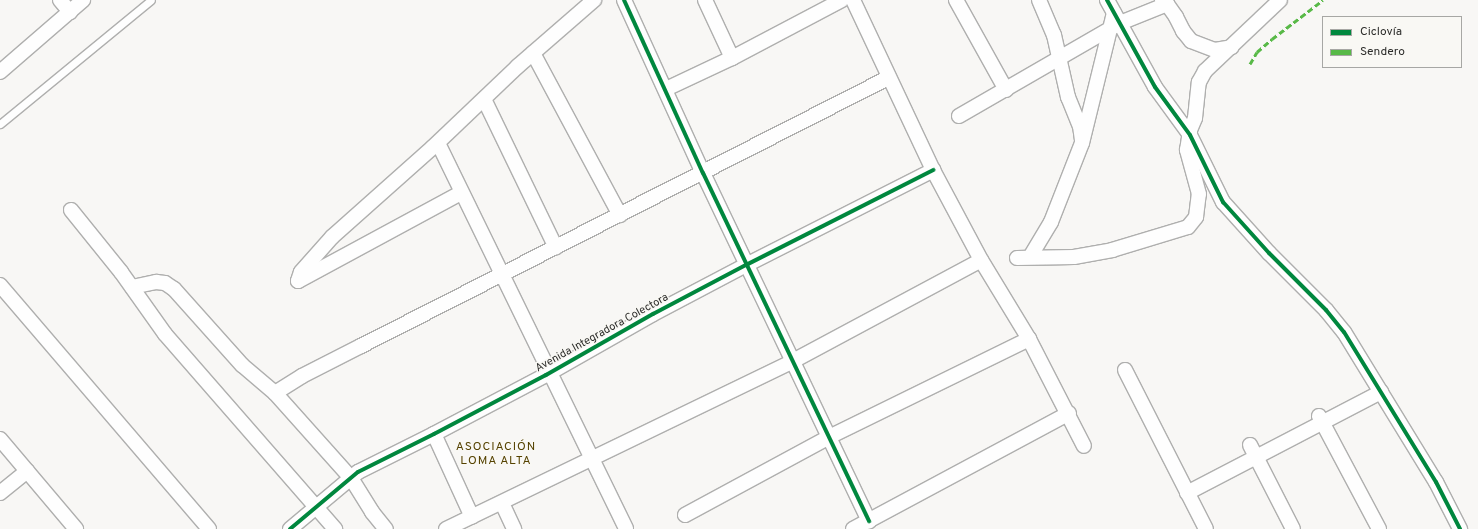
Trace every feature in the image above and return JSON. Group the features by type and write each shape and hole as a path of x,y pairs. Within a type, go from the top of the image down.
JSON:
{"street":[{"path":"60,0 70,12"},
{"path":"2,66 83,0"},
{"path":"462,193 296,282 301,272 332,238 533,53 594,0"},
{"path":"624,0 666,89 703,173 748,264 869,520"},
{"path":"705,0 732,58"},
{"path":"666,89 732,58 842,0"},
{"path":"853,0 888,78 980,260 1029,339 1069,413 1084,446"},
{"path":"956,0 1006,90"},
{"path":"1039,0 1054,35 1068,97 1080,126 1082,143"},
{"path":"1107,0 1115,21 1155,87 1190,135 1223,202 1269,253 1326,310 1344,332 1436,482 1460,529"},
{"path":"1115,21 1082,143 1051,222 1023,258 1074,257 1112,250 1188,227 1196,217 1199,194 1187,150 1195,118 1199,82 1205,71 1280,0"},
{"path":"959,116 1060,58 1115,21 1164,2 1176,17 1182,31 1191,41 1215,50 1232,47"},
{"path":"533,53 620,215"},
{"path":"275,393 335,359 888,78"},
{"path":"484,99 556,248"},
{"path":"438,142 626,529"},
{"name":"Avenida Integradora Colectora","path":"290,529 358,472 550,373 653,314 748,264 934,170"},
{"path":"70,210 132,288 165,334 335,529"},
{"path":"446,529 592,460 793,361 980,260"},
{"path":"132,288 156,282 165,283 174,289 242,365 275,393 351,478 372,512 386,529"},
{"path":"0,285 209,529"},
{"path":"685,515 829,438 1029,339"},
{"path":"1125,370 1206,529"},
{"path":"1187,493 1256,457 1321,420 1381,392"},
{"path":"853,529 1069,413"},
{"path":"1321,420 1379,529"},
{"path":"434,434 472,517"},
{"path":"0,439 76,529"},
{"path":"1250,445 1293,529"},
{"path":"0,493 27,471"},
{"path":"502,503 514,529"}],"lane":[{"path":"0,124 151,0"}],"marked path":[{"path":"1250,64 1257,52 1323,0"}],"cycle path":[{"path":"624,0 703,173 869,521"},
{"path":"1107,0 1155,87 1190,135 1223,202 1269,253 1326,310 1344,332 1436,482 1460,529"},
{"path":"290,529 358,472 546,375 653,314 748,264 933,170"}],"district":[{"name":"ASOCIACIÓN LOMA ALTA","path":"496,455"}]}
